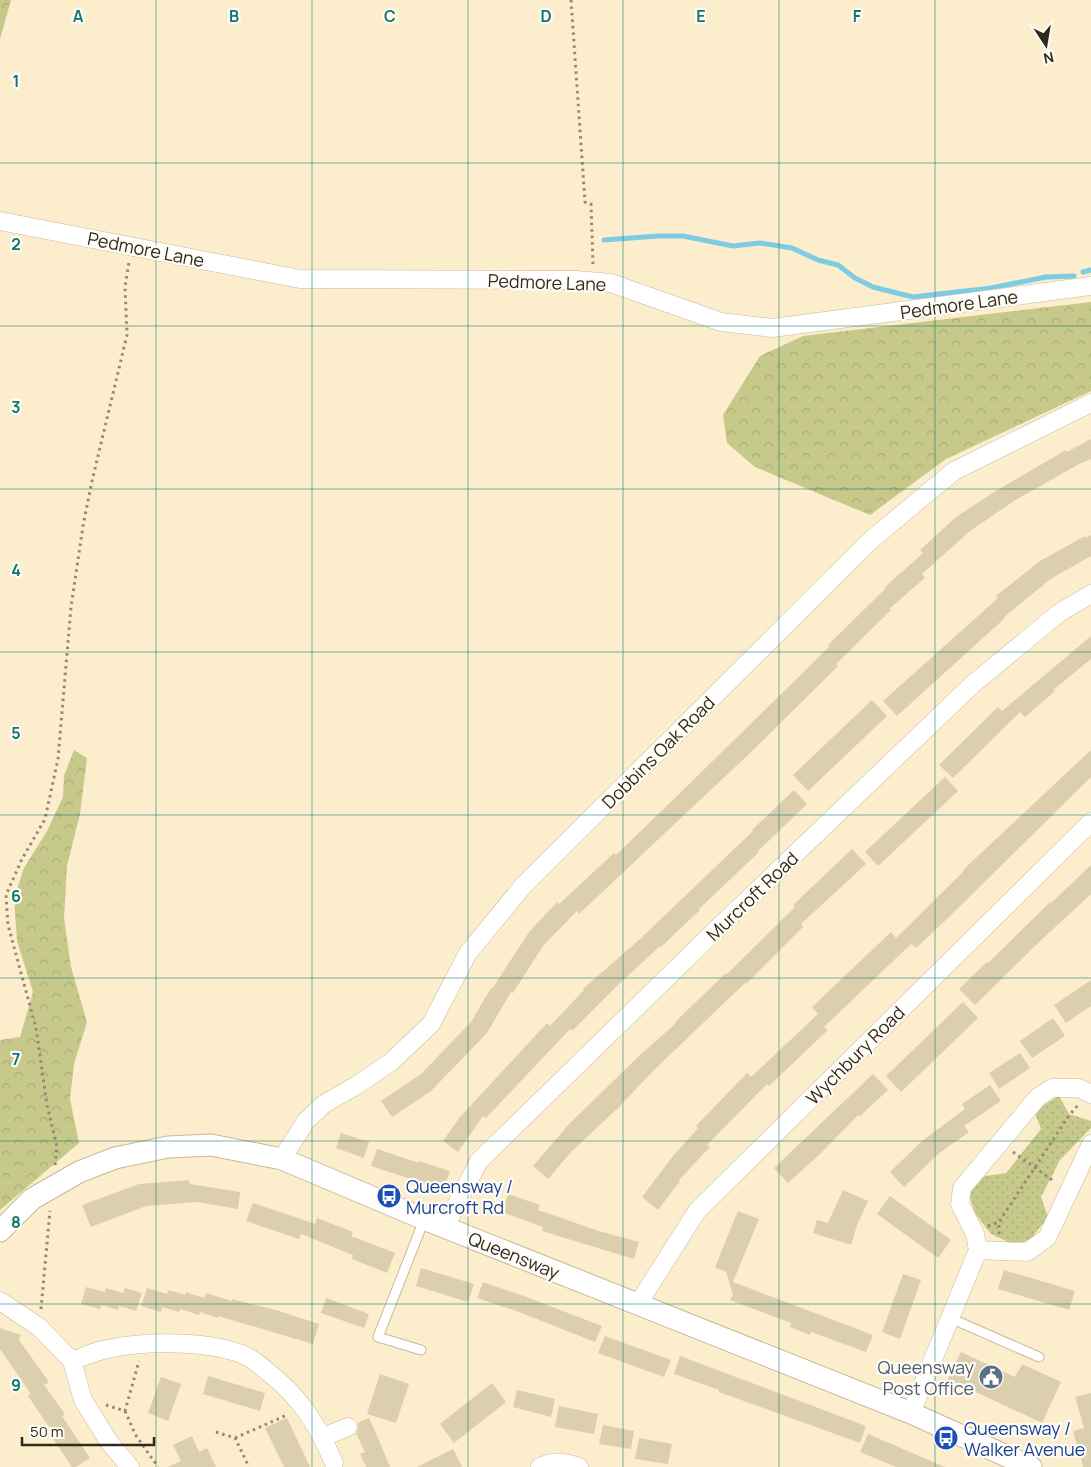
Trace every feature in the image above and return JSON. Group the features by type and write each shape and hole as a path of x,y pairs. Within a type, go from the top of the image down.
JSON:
{"street":[{"name":"Pedmore Lane","path":"0,221 300,279 576,280 611,283 721,322 772,328 1091,286"},
{"name":"Dobbins Oak Road","path":"282,1158 306,1122 324,1104 357,1086 391,1062 431,1024 468,953 523,886 871,540 954,471 1091,403"},
{"name":"Murcroft Road","path":"445,1227 479,1161 486,1154 972,684 1059,613 1091,594"},
{"name":"Wychbury Road","path":"638,1304 697,1212 1091,822"},
{"path":"910,1412 978,1250 975,1234 960,1204 962,1188 1038,1098 1052,1088 1079,1088 1090,1093"},
{"path":"978,1250 1026,1252 1047,1238 1091,1144"},
{"name":"Queensway","path":"0,1231 32,1199 79,1172 115,1158 168,1147 211,1145 282,1158 424,1219 910,1412 1017,1464"},
{"path":"0,1301 39,1327 72,1361 82,1396 109,1442 130,1467"},
{"path":"72,1361 107,1349 144,1344 203,1345 247,1357 282,1382 304,1407 323,1437 334,1463"},
{"path":"323,1437 348,1427"},
{"path":"540,1467 548,1463 567,1462 579,1467"}],"lane":[{"path":"421,1350 378,1337 424,1219"},
{"path":"950,1318 1039,1357"}],"path":[{"path":"571,0 585,202 591,204 593,281"},
{"path":"39,1327 57,1147 47,1105 36,1028 8,925 6,894 22,859 45,820 58,758 71,607 92,481 127,334 125,287 132,246"},
{"path":"1000,1252 999,1222 1068,1117 1090,1093"},
{"path":"1000,1143 1068,1192"},
{"path":"144,1344 125,1411 136,1434 158,1467"},
{"path":"82,1396 125,1411"},
{"path":"216,1432 235,1438 304,1407"},
{"path":"235,1438 249,1467"}],"green space":[{"path":"0,0 11,0 0,39"},
{"path":"1091,302 1091,391 946,459 870,515 755,467 727,443 723,415 760,356 803,336"},
{"path":"74,750 87,758 80,814 67,866 64,918 71,967 87,1022 74,1064 70,1099 79,1143 0,1210 0,1040 20,1037 33,992 17,941 14,898 24,868 47,831 63,797 64,776"},
{"path":"1059,1096 1069,1114 1091,1121 1091,1128 1060,1160 1041,1197 1048,1217 1030,1240 1013,1244 991,1234 975,1213 970,1197 973,1184 985,1176 1006,1173 1041,1129 1034,1111"}],"building":[{"path":"1091,439 1091,459 1014,501 970,531 922,574 925,578 889,609 891,610 836,664 838,666 750,753 579,914 577,911 543,946 513,993 511,992 487,1033 431,1091 392,1117 381,1101 421,1074 471,1022 491,988 529,932 557,902 559,904 614,853 616,855 829,647 828,645 885,587 923,553 920,550 956,517 994,492 1066,450 1067,452"},
{"path":"1091,535 1091,556 1052,578 1004,617 897,716 883,701 998,598 996,596 1040,561 1085,536 1086,538"},
{"path":"1091,636 1091,659 1053,690 1055,691 1025,717 1020,712 953,778 939,765 998,707 1002,711"},
{"path":"872,700 887,716 808,791 793,775"},
{"path":"1091,750 1091,777 949,917 916,948 911,944 824,1027 828,1030 769,1086 767,1084 707,1145 710,1147 679,1180 658,1210 642,1197 673,1156 698,1128 696,1126 747,1073 751,1077 818,1014 812,1007 891,932 896,938 963,870"},
{"path":"945,777 958,791 878,866 865,852"},
{"path":"794,790 807,804 759,852 572,1031 570,1029 486,1118 483,1116 458,1152 443,1141 460,1117 547,1023 550,1026 583,989 640,939"},
{"path":"852,849 866,864 801,924 803,927 746,984 653,1071 619,1107 571,1152 548,1179 533,1166 564,1129 727,974 795,907 793,905"},
{"path":"1091,865 1091,894 975,1005 959,989"},
{"path":"1091,980 1091,1006 1066,1023 1054,1005"},
{"path":"963,1002 978,1018 901,1092 886,1076"},
{"path":"1053,1018 1065,1036 1032,1058 1020,1041"},
{"path":"1020,1053 1030,1068 999,1089 989,1073"},
{"path":"873,1074 888,1090 860,1116 858,1115 788,1183 774,1168"},
{"path":"990,1085 1001,1101 964,1126 969,1132 938,1154 904,1187 890,1172 922,1141 965,1109 962,1104"},
{"path":"341,1133 369,1142 364,1158 336,1148"},
{"path":"377,1149 450,1171 444,1190 371,1166"},
{"path":"189,1180 190,1184 240,1192 238,1209 197,1202 146,1206 91,1227 82,1205 139,1184"},
{"path":"843,1190 868,1201 857,1225 851,1245 813,1233 817,1220 828,1223"},
{"path":"508,1194 540,1205 538,1210 599,1231 639,1242 634,1259 542,1231 543,1227 502,1212"},
{"path":"890,1196 951,1240 938,1258 877,1214"},
{"path":"253,1203 315,1224 317,1218 353,1232 351,1236 395,1253 387,1273 352,1259 353,1255 301,1234 299,1239 246,1221"},
{"path":"738,1211 759,1219 733,1282 873,1335 866,1352 811,1332 810,1335 790,1327 791,1323 730,1300 733,1295 726,1272 715,1267"},
{"path":"421,1268 474,1284 468,1302 416,1286"},
{"path":"1004,1270 1075,1291 1069,1310 998,1289"},
{"path":"903,1274 921,1280 900,1339 882,1332"},
{"path":"483,1282 602,1326 595,1342 519,1312 477,1298"},
{"path":"86,1287 105,1292 106,1288 123,1293 125,1288 142,1293 136,1311 119,1306 118,1310 101,1305 100,1309 81,1304"},
{"path":"147,1288 167,1294 168,1290 185,1295 186,1292 204,1298 206,1293 232,1301 232,1299 279,1311 319,1324 313,1344 200,1312 199,1315 180,1309 179,1312 162,1307 161,1312 141,1306"},
{"path":"326,1298 369,1314 364,1328 321,1313"},
{"path":"0,1328 21,1335 19,1340 49,1382 44,1385 65,1414 62,1416 90,1458 76,1467 72,1467 53,1439 56,1437 28,1396 31,1394 0,1349"},
{"path":"605,1336 671,1360 664,1377 598,1353"},
{"path":"961,1352 1015,1377 1022,1364 1061,1382 1042,1423 948,1379"},
{"path":"680,1356 866,1426 860,1443 674,1374"},
{"path":"380,1374 409,1384 396,1423 367,1414"},
{"path":"208,1376 265,1393 260,1411 203,1394"},
{"path":"161,1377 181,1384 168,1421 148,1413"},
{"path":"492,1383 506,1402 454,1443 440,1424"},
{"path":"517,1390 555,1399 551,1417 513,1407"},
{"path":"1091,1393 1091,1467 1083,1467 1073,1431 1084,1428 1075,1397"},
{"path":"559,1406 598,1414 594,1434 555,1427"},
{"path":"287,1418 310,1467 284,1467 265,1428"},
{"path":"369,1418 390,1467 366,1467 360,1454 365,1452 356,1433 358,1423"},
{"path":"603,1425 634,1431 631,1449 599,1444"},
{"path":"868,1434 945,1467 896,1467 860,1452"},
{"path":"192,1436 199,1452 207,1448 216,1467 167,1467 181,1461 173,1445"},
{"path":"639,1438 672,1444 668,1464 635,1459"},
{"path":"453,1449 462,1467 417,1467"}],"waterway":[{"path":"604,240 683,236 733,246 760,243 792,248 818,260 838,265 855,278 873,287 913,297 991,288 1046,277 1074,276"},
{"path":"1083,272 1091,270"}],"place":[{"name":"Queensway / Murcroft Rd","path":"389,1196"},
{"name":"Queensway Post Office","path":"991,1377"},
{"name":"Queensway / Walker Avenue","path":"946,1438"}]}
